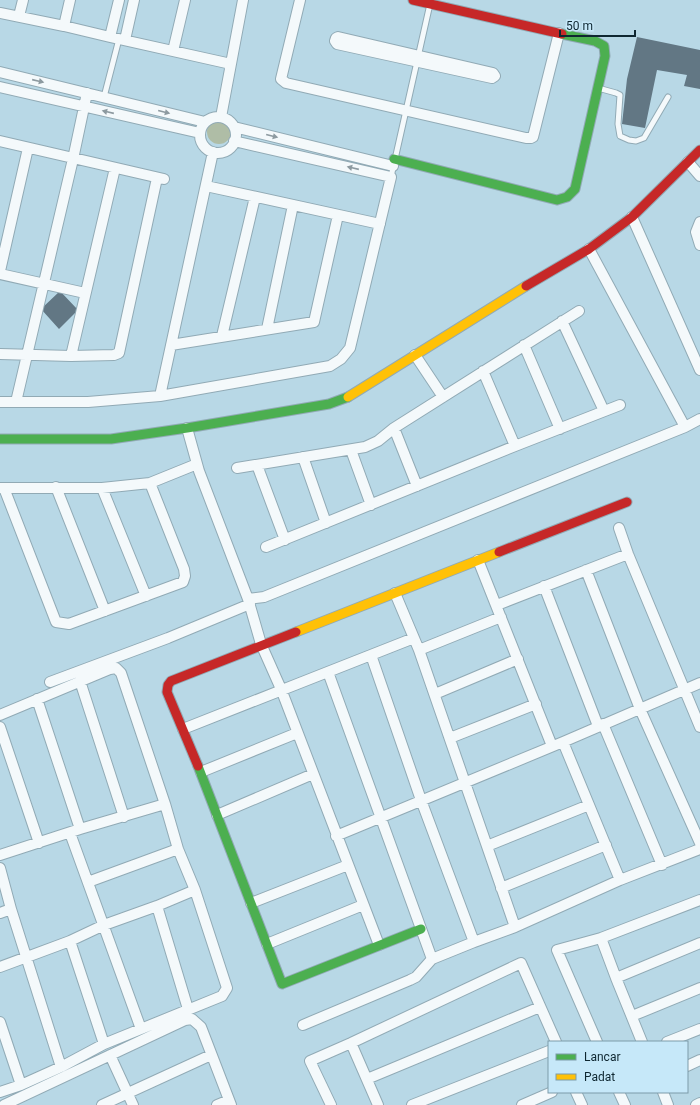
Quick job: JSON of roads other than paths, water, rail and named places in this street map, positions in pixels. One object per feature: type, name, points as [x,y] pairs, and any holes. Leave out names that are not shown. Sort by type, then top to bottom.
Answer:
[{"type":"street","points":[[20,16],[23,0]]},
{"type":"street","points":[[64,26],[70,0]]},
{"type":"street","points":[[118,39],[119,0]]},
{"type":"street","points":[[118,39],[134,0]]},
{"type":"street","points":[[173,51],[185,0]]},
{"type":"street","points":[[221,117],[243,0]]},
{"type":"street","points":[[300,0],[281,79],[283,81],[292,85],[531,138],[533,137],[559,33]]},
{"type":"street","points":[[234,127],[557,200],[567,197],[575,189],[606,56],[604,46],[595,41],[412,0]]},
{"type":"street","points":[[0,13],[20,16],[231,64]]},
{"type":"street","points":[[417,59],[337,44],[335,39],[338,37],[417,59],[492,78],[495,76],[493,73],[417,59]]},
{"type":"street","points":[[0,72],[205,122]]},
{"type":"street","points":[[0,87],[200,133]]},
{"type":"street","points":[[16,402],[87,93]]},
{"type":"street","points":[[221,117],[226,119],[234,127],[236,133],[230,148],[220,153],[213,152],[203,145],[200,133],[205,122],[210,119],[221,117]]},
{"type":"street","points":[[0,141],[161,178],[119,353],[114,355],[71,356],[0,354]]},
{"type":"street","points":[[0,402],[88,402],[160,396],[330,366],[341,359],[350,348],[391,177],[234,141]]},
{"type":"street","points":[[0,271],[28,148]]},
{"type":"street","points":[[0,439],[111,439],[329,404],[350,396],[492,306],[589,249],[632,217],[700,150]]},
{"type":"street","points":[[160,396],[213,152]]},
{"type":"street","points":[[688,162],[700,176]]},
{"type":"street","points":[[71,356],[115,168]]},
{"type":"street","points":[[206,186],[380,224]]},
{"type":"street","points":[[222,336],[255,197]]},
{"type":"street","points":[[267,329],[293,205]]},
{"type":"street","points":[[171,345],[314,322],[338,215]]},
{"type":"street","points":[[632,217],[700,370]]},
{"type":"street","points":[[700,222],[696,232],[700,245]]},
{"type":"street","points":[[589,249],[685,427]]},
{"type":"street","points":[[0,274],[85,293]]},
{"type":"street","points":[[237,468],[365,447],[378,441],[394,428],[579,311]]},
{"type":"street","points":[[562,321],[604,411]]},
{"type":"street","points":[[524,345],[560,428]]},
{"type":"street","points":[[415,355],[443,397]]},
{"type":"street","points":[[483,371],[515,446]]},
{"type":"street","points":[[266,547],[620,405]]},
{"type":"street","points":[[50,682],[168,638],[249,602],[685,427],[700,419]]},
{"type":"street","points":[[187,428],[197,464],[249,602],[261,644],[281,689],[379,945]]},
{"type":"street","points":[[394,428],[417,486]]},
{"type":"street","points":[[351,450],[371,505]]},
{"type":"street","points":[[303,458],[326,523]]},
{"type":"street","points":[[150,483],[184,569],[185,576],[183,582],[69,624],[56,622],[2,488],[102,488],[150,483],[197,464]]},
{"type":"street","points":[[257,465],[285,540]]},
{"type":"street","points":[[56,488],[105,611]]},
{"type":"street","points":[[102,488],[146,596]]},
{"type":"street","points":[[421,928],[282,984],[201,772],[167,692],[168,685],[171,681],[261,644],[627,502]]},
{"type":"street","points":[[619,528],[628,554],[700,728]]},
{"type":"street","points":[[497,605],[628,554]]},
{"type":"street","points":[[478,560],[552,746]]},
{"type":"street","points":[[586,570],[640,709],[700,843]]},
{"type":"street","points":[[544,586],[601,725],[662,865]]},
{"type":"street","points":[[395,593],[419,650],[435,694],[515,927]]},
{"type":"street","points":[[419,650],[501,617]]},
{"type":"street","points":[[183,729],[281,689],[414,638]]},
{"type":"street","points":[[371,655],[421,800],[474,942]]},
{"type":"street","points":[[435,694],[518,659]]},
{"type":"street","points":[[0,715],[80,681],[116,668],[121,673],[165,804],[178,849],[195,890],[227,988],[222,996],[104,1044],[61,1067],[21,1085],[0,1092]]},
{"type":"street","points":[[328,672],[432,959]]},
{"type":"street","points":[[80,681],[124,817]]},
{"type":"street","points":[[336,836],[563,742],[700,683]]},
{"type":"street","points":[[37,699],[88,882],[141,1029]]},
{"type":"street","points":[[450,738],[536,704]]},
{"type":"street","points":[[0,727],[39,842]]},
{"type":"street","points":[[201,772],[297,733]]},
{"type":"street","points":[[563,742],[620,880]]},
{"type":"street","points":[[217,815],[313,774]]},
{"type":"street","points":[[0,855],[165,804]]},
{"type":"street","points":[[487,846],[589,805]]},
{"type":"street","points":[[501,888],[606,845]]},
{"type":"street","points":[[88,882],[178,849]]},
{"type":"street","points":[[303,1025],[416,977],[432,959],[515,927],[620,880],[700,849]]},
{"type":"street","points":[[251,903],[348,866]]},
{"type":"street","points":[[0,868],[4,899],[11,909],[61,1067]]},
{"type":"street","points":[[0,967],[27,958],[70,941],[104,925],[157,906],[195,890]]},
{"type":"street","points":[[597,1041],[557,950],[601,938],[700,900]]},
{"type":"street","points":[[267,944],[363,905]]},
{"type":"street","points":[[157,906],[188,1009]]},
{"type":"street","points":[[0,913],[11,909]]},
{"type":"street","points":[[601,938],[642,1041]]},
{"type":"street","points":[[70,941],[104,1044]]},
{"type":"street","points":[[616,978],[700,943]]},
{"type":"street","points":[[331,1105],[310,1061],[521,963],[556,1041]]},
{"type":"street","points":[[632,1016],[700,988]]},
{"type":"street","points":[[366,1079],[540,1007]]},
{"type":"street","points":[[4,1105],[185,1020],[192,1019],[201,1027],[230,1102],[218,1105]]},
{"type":"street","points":[[0,1022],[21,1085]]},
{"type":"street","points":[[670,1041],[700,1029]]},
{"type":"street","points":[[351,1043],[378,1105]]},
{"type":"street","points":[[412,1105],[548,1051]]},
{"type":"street","points":[[110,1055],[133,1105]]},
{"type":"street","points":[[102,1105],[211,1055]]},
{"type":"street","points":[[688,1066],[700,1060]]},
{"type":"street","points":[[522,1105],[550,1093]]},
{"type":"street","points":[[577,1093],[582,1105]]},
{"type":"street","points":[[619,1093],[625,1105]]},
{"type":"street","points":[[663,1093],[668,1105]]},
{"type":"street","points":[[696,1105],[700,1103]]},
{"type":"lane","points":[[391,177],[430,3]]},
{"type":"lane","points":[[104,97],[118,39]]},
{"type":"lane","points":[[598,88],[620,95],[618,124],[620,136],[636,141],[644,138],[668,97]]}]
